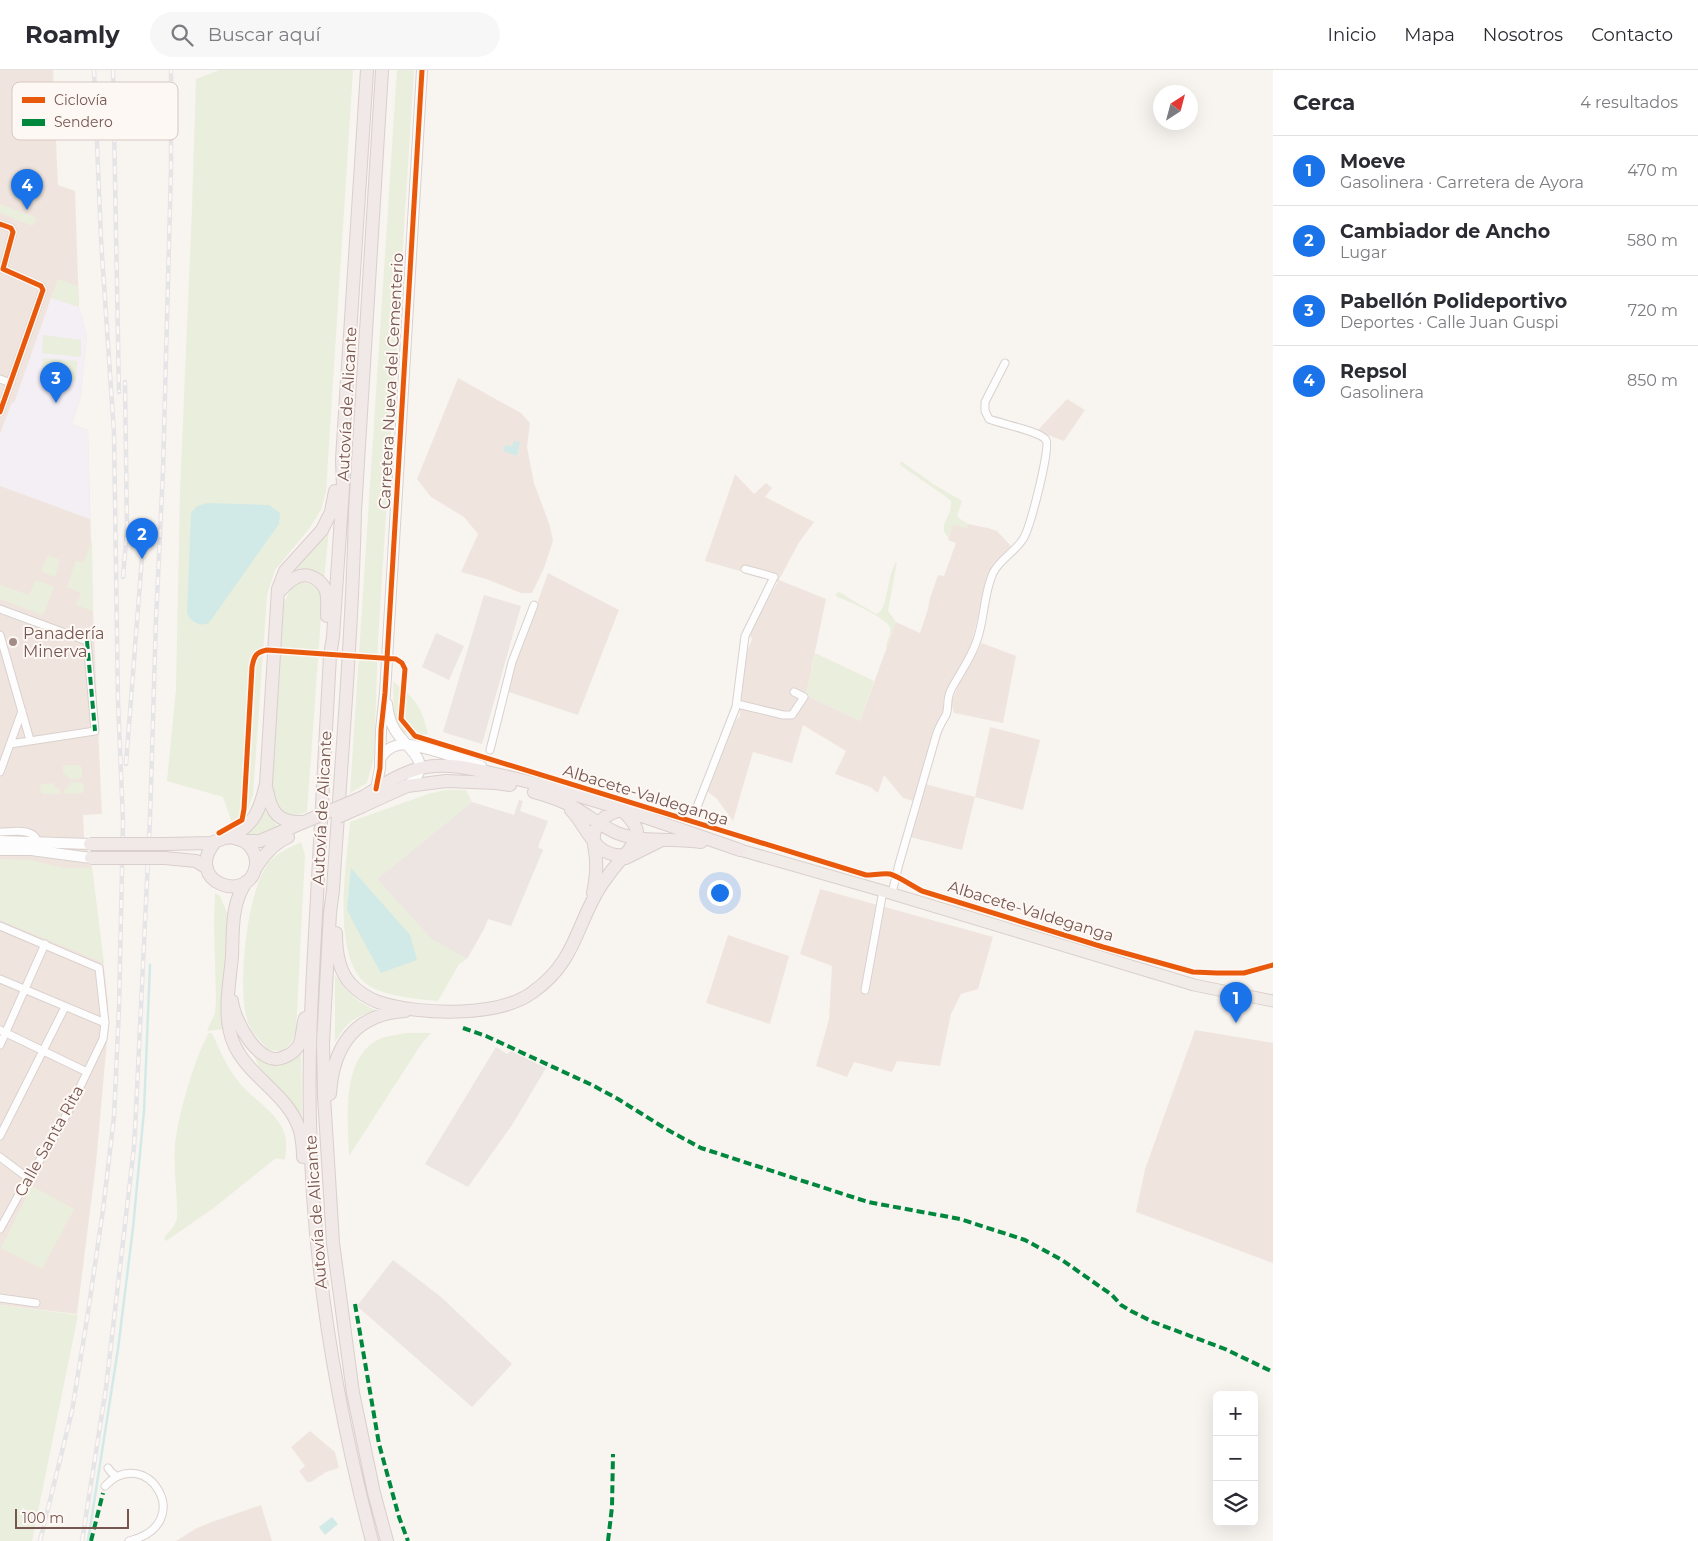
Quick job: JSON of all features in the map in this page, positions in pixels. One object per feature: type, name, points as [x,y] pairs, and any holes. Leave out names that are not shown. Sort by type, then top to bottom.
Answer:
[{"type":"highway","name":"Autovía de Alicante","points":[[367,70],[342,459],[343,488],[333,637],[330,656],[311,1000],[310,1122],[315,1230],[323,1298],[346,1435],[372,1541]]},
{"type":"highway","name":"Autovía de Alicante","points":[[382,70],[323,1043],[324,1096],[333,1243],[353,1393],[368,1465],[387,1541]]},
{"type":"highway","points":[[90,844],[208,844],[231,837],[255,818],[266,784],[278,589],[286,571],[322,530],[331,512],[342,459]]},
{"type":"highway","points":[[278,594],[289,581],[301,575],[309,575],[322,583],[326,590],[328,604],[326,638],[330,656]]},
{"type":"highway","points":[[363,802],[376,789],[388,781],[420,768],[454,766],[514,778],[622,810],[740,850]]},
{"type":"highway","points":[[231,837],[252,842],[269,838],[407,786],[446,781],[496,783],[524,788],[561,801],[616,833],[637,839],[698,842],[740,850]]},
{"type":"highway","points":[[266,784],[269,802],[274,812],[282,819],[305,826]]},
{"type":"highway","points":[[561,801],[579,818],[598,848],[609,854],[625,855]]},
{"type":"highway","points":[[591,905],[596,869],[594,841],[596,828],[608,814],[622,810]]},
{"type":"highway","points":[[326,1121],[336,1059],[345,1040],[356,1029],[377,1017],[394,1012],[480,1010],[504,1005],[533,992],[549,979],[564,961],[603,883],[637,839],[635,825],[622,810]]},
{"type":"highway","points":[[305,826],[279,841],[270,849],[246,882],[238,898],[234,918],[227,1019],[230,1034],[241,1056],[251,1069],[279,1097],[300,1130],[305,1176],[313,1193]]},
{"type":"highway","points":[[616,865],[665,839]]},
{"type":"highway","points":[[244,841],[252,848],[256,858],[255,869]]},
{"type":"highway","points":[[215,842],[208,854],[207,868],[210,876],[218,883],[230,900],[234,918]]},
{"type":"highway","points":[[91,858],[165,858],[196,861],[207,868]]},
{"type":"highway","points":[[218,883],[238,886],[246,882]]},
{"type":"highway","points":[[333,890],[338,960],[348,981],[356,989],[377,1002],[430,1010]]},
{"type":"highway","points":[[230,981],[233,1005],[241,1028],[260,1052],[267,1057],[281,1059],[290,1055],[299,1045],[311,1000]]},
{"type":"main road","points":[[740,850],[888,892],[1194,985],[1273,1001]]},
{"type":"main road","points":[[1239,994],[1273,1007]]},
{"type":"main road","points":[[1257,998],[1273,994]]},
{"type":"street","name":"Carretera Nueva del Cementerio","points":[[376,789],[380,763],[385,693],[422,70]]},
{"type":"street","points":[[0,224],[11,228],[12,232],[3,269],[43,288],[12,383],[0,412]]},
{"type":"street","points":[[865,990],[888,892],[897,876],[936,736],[940,723],[946,714],[948,695],[976,644],[987,592],[993,574],[999,564],[1017,547],[1026,534],[1043,470],[1047,444],[1045,439],[1037,434],[989,419],[986,411],[985,402],[1006,362]]},
{"type":"street","points":[[0,379],[12,383]]},
{"type":"street","points":[[697,807],[737,704],[744,636],[774,577],[744,569]]},
{"type":"street","points":[[490,750],[512,662],[534,605]]},
{"type":"street","points":[[0,609],[87,641],[95,731],[10,744]]},
{"type":"street","points":[[0,635],[30,740]]},
{"type":"street","points":[[737,704],[783,715],[792,715],[804,697],[794,692]]},
{"type":"street","name":"Carretera Nueva del Cementerio","points":[[385,693],[392,724],[399,736],[408,745]]},
{"type":"street","points":[[0,772],[22,711]]},
{"type":"street","points":[[408,745],[418,757],[420,768],[415,779],[407,786],[396,785],[383,777],[380,763],[384,753],[393,747],[408,745],[465,761],[514,778]]},
{"type":"street","points":[[0,832],[28,832],[37,837],[38,842]]},
{"type":"street","points":[[0,841],[90,844]]},
{"type":"street","points":[[0,850],[31,850],[91,858]]},
{"type":"street","points":[[0,926],[99,968],[105,1024],[0,979]]},
{"type":"street","points":[[0,1045],[3,1032],[26,990],[45,944]]},
{"type":"street","points":[[0,1136],[65,1007]]},
{"type":"street","name":"Calle Santa Rita","points":[[0,1229],[69,1110],[103,1039],[105,1024]]},
{"type":"street","points":[[3,1032],[87,1072]]},
{"type":"street","points":[[0,1157],[28,1178]]},
{"type":"street","points":[[0,1298],[36,1303]]},
{"type":"street","points":[[108,1468],[116,1476]]},
{"type":"street","points":[[105,1486],[116,1476],[132,1473],[140,1474],[156,1485],[163,1498],[163,1511],[155,1528],[141,1538],[129,1541]]},
{"type":"shaded area","points":[[0,70],[53,70],[54,82],[12,82],[12,140],[56,140],[58,185],[75,191],[79,307],[87,335],[81,396],[72,424],[88,430],[93,611],[102,814],[83,815],[84,836],[92,868],[108,1002],[107,1041],[96,1164],[77,1314],[0,1305]]},
{"type":"shaded area","points":[[51,298],[79,307],[87,335],[81,396],[72,424],[88,430],[90,519],[0,486],[0,434],[12,402],[14,403]]},
{"type":"shaded area","points":[[458,378],[521,413],[530,423],[527,447],[534,483],[550,526],[553,541],[544,568],[532,593],[521,593],[486,579],[461,572],[478,534],[464,517],[431,497],[417,479]]},
{"type":"shaded area","points":[[1067,399],[1085,410],[1064,441],[1037,431]]},
{"type":"shaded area","points":[[735,474],[754,494],[766,483],[772,488],[765,497],[814,522],[798,544],[779,580],[826,599],[806,695],[860,721],[896,622],[920,633],[938,575],[944,576],[956,543],[948,540],[952,524],[966,528],[968,524],[997,531],[1012,547],[995,563],[984,591],[969,654],[943,700],[943,715],[934,731],[914,801],[903,798],[884,775],[878,793],[870,787],[835,774],[846,751],[803,725],[792,763],[753,752],[733,821],[717,799],[704,789],[726,744],[734,722],[740,716],[739,703],[743,662],[752,639],[748,632],[778,582],[705,561]]},
{"type":"shaded area","points":[[548,573],[619,610],[578,715],[509,692],[515,665]]},
{"type":"shaded area","points":[[484,595],[521,606],[482,744],[443,732]]},
{"type":"shaded area","points":[[436,633],[464,646],[449,680],[422,667]]},
{"type":"shaded area","points":[[982,643],[1016,656],[1003,723],[954,713],[951,703],[960,682]]},
{"type":"shaded area","points":[[990,727],[1040,740],[1023,810],[975,797]]},
{"type":"shaded area","points":[[925,784],[975,797],[962,850],[910,837]]},
{"type":"shaded area","points":[[519,800],[523,801],[520,811],[548,821],[538,847],[543,850],[511,926],[488,919],[467,959],[430,938],[377,879],[472,802],[514,815]]},
{"type":"shaded area","points":[[820,889],[993,937],[978,989],[961,994],[951,1014],[940,1066],[897,1061],[892,1072],[854,1062],[847,1077],[816,1066],[829,1019],[832,966],[800,954]]},
{"type":"shaded area","points":[[728,935],[789,956],[770,1024],[706,1003]]},
{"type":"shaded area","points":[[1195,1030],[1273,1043],[1273,1263],[1136,1212],[1145,1169]]},
{"type":"shaded area","points":[[496,1047],[507,1054],[511,1051],[546,1068],[512,1125],[468,1187],[425,1164]]},
{"type":"shaded area","points":[[393,1260],[441,1297],[512,1364],[472,1407],[357,1306]]},
{"type":"shaded area","points":[[310,1431],[335,1452],[339,1468],[326,1472],[311,1482],[307,1482],[299,1471],[305,1466],[291,1447]]},
{"type":"shaded area","points":[[261,1505],[272,1541],[176,1541],[197,1528]]},
{"type":"green space","points":[[220,70],[353,70],[326,491],[321,510],[309,529],[275,570],[267,595],[253,795],[247,812],[232,823],[223,797],[167,781],[176,690],[180,492],[196,79]]},
{"type":"green space","points":[[397,70],[414,70],[378,641],[374,757],[367,783],[350,793]]},
{"type":"green space","points":[[0,204],[37,218],[33,226],[0,213]]},
{"type":"green space","points":[[58,279],[78,286],[79,307],[51,298]]},
{"type":"green space","points":[[43,335],[81,340],[81,357],[42,353]]},
{"type":"green space","points":[[43,358],[77,361],[76,381],[41,378]]},
{"type":"green space","points":[[901,461],[933,484],[962,501],[957,516],[968,524],[967,529],[953,524],[949,538],[945,534],[944,525],[950,511],[951,501],[900,465]]},
{"type":"green space","points":[[329,530],[324,579],[305,570],[291,575],[321,542]]},
{"type":"green space","points":[[92,541],[93,611],[76,605],[81,593],[67,587],[76,561],[84,562]]},
{"type":"green space","points":[[48,555],[60,560],[55,577],[41,571]]},
{"type":"green space","points":[[897,561],[888,611],[896,622],[887,648],[890,627],[887,623],[866,610],[837,597],[836,594],[839,592],[876,614],[883,606],[893,567]]},
{"type":"green space","points":[[36,580],[54,587],[43,615],[0,599],[0,585],[29,595]]},
{"type":"green space","points":[[300,582],[313,585],[320,594],[322,603],[307,812],[289,815],[281,811],[272,795],[284,603],[291,588]]},
{"type":"green space","points":[[815,653],[874,681],[860,721],[806,695]]},
{"type":"green space","points":[[393,681],[417,704],[423,716],[428,734],[409,735],[398,725],[394,710]]},
{"type":"green space","points":[[63,765],[80,765],[82,776],[80,779],[70,779],[63,772]]},
{"type":"green space","points":[[80,782],[83,784],[84,792],[64,794],[64,790],[67,789],[70,783]]},
{"type":"green space","points":[[53,783],[56,788],[60,789],[60,794],[42,794],[40,790],[41,784]]},
{"type":"green space","points":[[445,790],[466,790],[472,802],[377,879],[430,938],[467,959],[459,964],[438,1001],[387,993],[371,987],[358,975],[350,957],[345,935],[344,885],[350,822],[428,794]]},
{"type":"green space","points":[[265,809],[278,827],[262,836],[247,835],[260,820]]},
{"type":"green space","points":[[301,842],[305,855],[296,1031],[291,1043],[283,1051],[268,1050],[248,1023],[244,1004],[243,984],[246,936],[250,913],[263,873],[274,857]]},
{"type":"green space","points":[[0,859],[30,860],[64,868],[92,868],[104,963],[0,920]]},
{"type":"green space","points":[[215,893],[220,896],[227,913],[223,996],[224,1029],[207,1031],[215,1013],[216,1000]]},
{"type":"green space","points":[[335,975],[353,996],[377,1011],[356,1018],[348,1024],[335,1042]]},
{"type":"green space","points":[[209,1033],[212,1033],[233,1075],[249,1093],[269,1110],[280,1124],[286,1140],[285,1160],[276,1158],[215,1207],[166,1241],[164,1238],[177,1219],[176,1134],[193,1071]]},
{"type":"green space","points":[[407,1033],[431,1033],[422,1043],[349,1156],[349,1095],[351,1079],[356,1064],[363,1052],[374,1042],[385,1037]]},
{"type":"green space","points":[[251,1049],[270,1064],[287,1061],[301,1051],[302,1120],[267,1079]]},
{"type":"green space","points":[[32,1186],[74,1209],[42,1269],[1,1248]]},
{"type":"green space","points":[[0,1305],[78,1315],[32,1541],[0,1541]]},
{"type":"water","points":[[514,441],[520,442],[517,456],[503,451],[505,445],[512,446]]},
{"type":"water","points":[[207,503],[269,505],[280,513],[279,524],[209,623],[199,624],[193,621],[187,613],[191,513],[197,506]]},
{"type":"water","points":[[351,868],[410,935],[417,960],[381,973],[347,909]]},
{"type":"water","points":[[332,1517],[338,1524],[325,1535],[319,1527]]},
{"type":"waterway","points":[[88,1541],[118,1349],[133,1228],[144,1111],[150,965]]},
{"type":"railway","points":[[94,70],[94,82]]},
{"type":"railway","points":[[113,70],[113,82]]},
{"type":"railway","points":[[171,70],[171,82]]},
{"type":"railway","points":[[40,1541],[72,1411],[87,1319],[114,1117],[119,1008],[123,822],[118,701],[114,433],[101,240],[97,140]]},
{"type":"railway","points":[[114,140],[119,392]]},
{"type":"railway","points":[[82,1541],[106,1388],[134,1147],[150,818],[163,471],[171,140]]},
{"type":"railway","points":[[123,577],[127,529],[125,382]]},
{"type":"railway","points":[[126,764],[142,557]]},
{"type":"marked path","points":[[87,641],[95,731]]},
{"type":"marked path","points":[[463,1028],[486,1036],[592,1085],[701,1148],[868,1202],[960,1219],[1025,1240],[1062,1260],[1112,1295],[1121,1305],[1131,1311],[1153,1322],[1225,1349],[1273,1372]]},
{"type":"marked path","points":[[355,1304],[379,1444],[399,1517],[408,1541]]},
{"type":"marked path","points":[[608,1541],[612,1507],[613,1454]]},
{"type":"marked path","points":[[91,1541],[103,1493]]},
{"type":"cycle path","points":[[376,789],[380,768],[381,730],[385,693],[422,70]]},
{"type":"cycle path","points":[[0,224],[11,228],[13,232],[3,269],[41,286],[43,290],[0,412]]},
{"type":"cycle path","name":"Albacete-Valdeganga","points":[[219,833],[242,820],[252,667],[256,655],[267,650],[396,659],[402,663],[405,669],[401,719],[415,736],[866,875],[890,874],[922,891],[1103,947],[1193,972],[1244,973],[1273,965]]},
{"type":"place","name":"Repsol","points":[[27,210]]},
{"type":"place","name":"Pabellón Polideportivo","points":[[56,403]]},
{"type":"place","name":"Cambiador de Ancho","points":[[142,559]]},
{"type":"place","name":"Panadería Minerva","points":[[13,642]]},
{"type":"place","name":"Moeve","points":[[1236,1023]]}]
